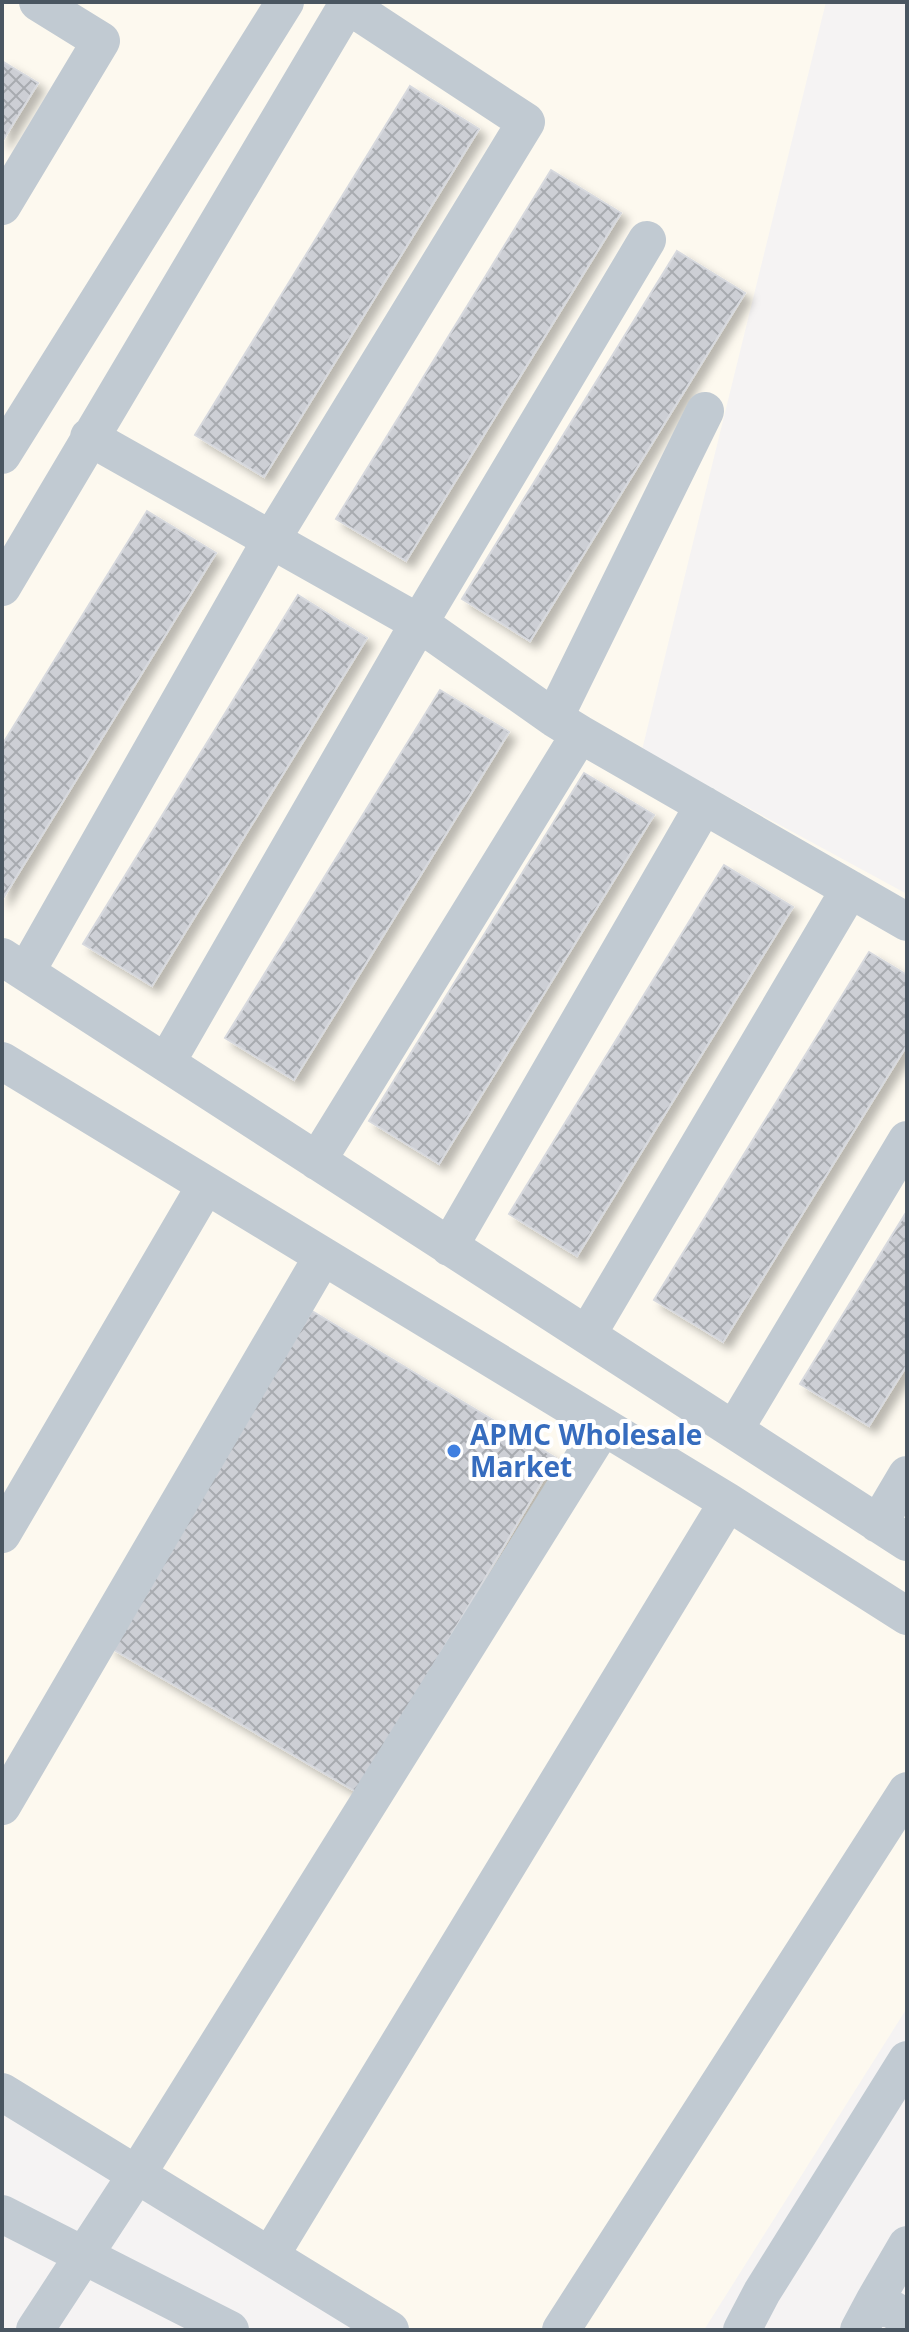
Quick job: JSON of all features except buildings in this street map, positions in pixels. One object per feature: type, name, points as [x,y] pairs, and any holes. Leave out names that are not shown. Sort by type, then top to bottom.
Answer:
[{"type":"street","points":[[2,206],[101,41],[38,2]]},
{"type":"street","points":[[2,455],[285,2]]},
{"type":"street","points":[[2,587],[348,4],[526,122],[14,964],[893,1533],[907,1475]]},
{"type":"street","points":[[166,1063],[419,623],[647,240]]},
{"type":"street","points":[[317,1161],[567,726],[705,411]]},
{"type":"street","points":[[89,437],[419,623],[567,726],[907,922]]},
{"type":"street","points":[[449,1247],[704,805]]},
{"type":"street","points":[[587,1335],[850,889]]},
{"type":"street","points":[[2,1061],[728,1502],[907,1616]]},
{"type":"street","points":[[734,1430],[907,1140]]},
{"type":"street","points":[[2,1534],[206,1185]]},
{"type":"street","points":[[2,1806],[323,1256]]},
{"type":"street","points":[[35,2330],[137,2174],[603,1427]]},
{"type":"street","points":[[270,2256],[728,1502]]},
{"type":"street","points":[[561,2330],[907,1791]]},
{"type":"street","points":[[742,2330],[762,2292],[907,2060]]},
{"type":"street","points":[[2,2092],[390,2330]]},
{"type":"street","points":[[2,2214],[230,2330]]},
{"type":"street","points":[[880,2316],[907,2245]]},
{"type":"shaded area","name":"APMC Wholesale Market","points":[[2,2],[826,2],[642,750],[907,894],[907,2008],[704,2330],[390,2330],[2,2111]]},
{"type":"place","name":"APMC Wholesale Market","points":[[454,1451]]}]
